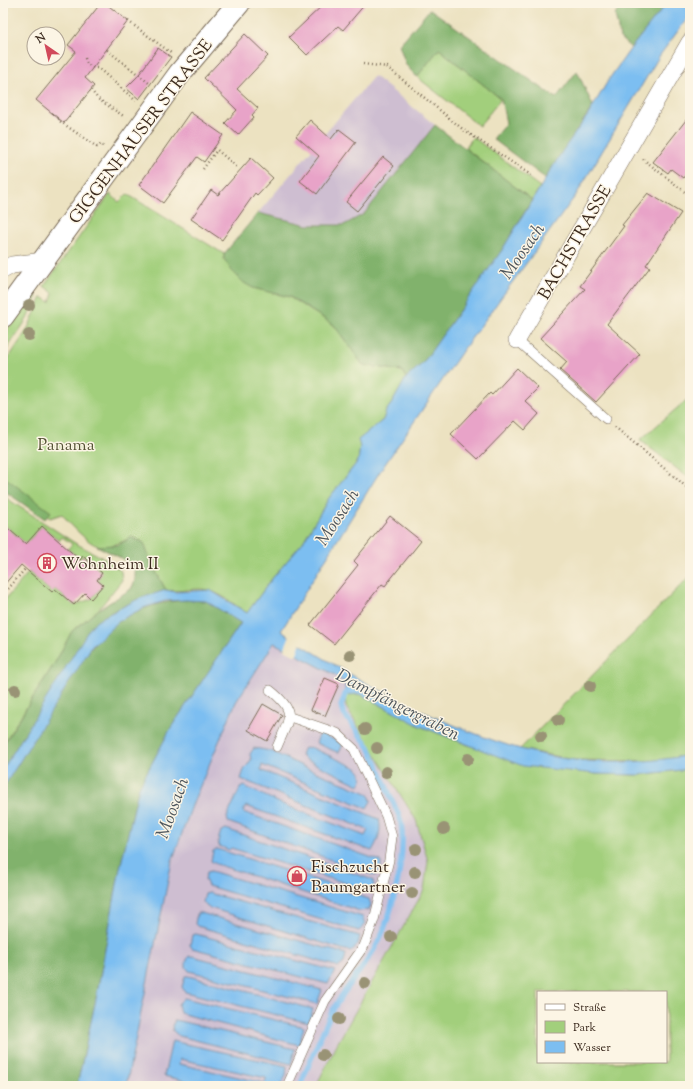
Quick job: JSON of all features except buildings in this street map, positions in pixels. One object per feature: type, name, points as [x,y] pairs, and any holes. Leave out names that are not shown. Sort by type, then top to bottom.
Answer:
[{"type":"main road","name":"GIGGENHAUSER STRASSE","points":[[3,316],[44,262],[171,86],[239,3]]},
{"type":"street","name":"BACHSTRASSE","points":[[517,340],[690,42]]},
{"type":"street","points":[[3,270],[12,265],[44,262]]},
{"type":"lane","name":"BACHSTRASSE","points":[[517,340],[606,419]]},
{"type":"lane","points":[[270,690],[282,700],[288,708],[290,717],[277,747]]},
{"type":"lane","points":[[287,1086],[325,1000],[364,946],[374,920],[389,860],[392,837],[386,816],[360,758],[348,741],[337,733],[290,717]]},
{"type":"path","points":[[128,21],[177,58]]},
{"type":"path","points":[[107,50],[155,87]]},
{"type":"path","points":[[85,58],[86,63],[94,68],[98,68],[141,106]]},
{"type":"path","points":[[364,64],[387,67],[465,130],[531,175]]},
{"type":"path","points":[[91,90],[98,98],[130,120]]},
{"type":"path","points":[[59,119],[58,120],[65,126],[97,147],[100,144],[108,150]]},
{"type":"path","points":[[628,147],[690,196]]},
{"type":"path","points":[[203,169],[217,150],[237,167]]},
{"type":"path","points":[[606,419],[690,490]]},
{"type":"path","points":[[3,595],[25,569]]},
{"type":"shaded area","points":[[374,76],[435,125],[364,214],[344,225],[308,225],[258,213]]},
{"type":"shaded area","name":"Fischzucht Baumgartner","points":[[274,643],[335,675],[345,683],[346,707],[416,820],[428,860],[424,890],[337,1044],[316,1086],[126,1086],[172,861],[194,800],[236,702]]},
{"type":"green space","points":[[623,3],[667,3],[631,48],[620,38],[615,15]]},
{"type":"green space","points":[[430,9],[556,98],[577,71],[593,106],[545,178],[493,139],[506,123],[501,99],[439,49],[417,77],[406,65],[399,45]]},
{"type":"green space","points":[[439,49],[501,99],[479,126],[417,77]]},
{"type":"green space","points":[[435,125],[532,200],[502,250],[423,363],[406,378],[402,371],[363,365],[334,325],[290,297],[253,288],[244,283],[232,271],[224,259],[224,254],[258,213],[308,225],[344,225],[364,214]]},
{"type":"green space","points":[[473,137],[540,187],[532,200],[465,148]]},
{"type":"green space","name":"Panama","points":[[110,194],[119,202],[127,194],[224,254],[224,259],[253,288],[289,297],[334,325],[363,365],[402,371],[406,378],[386,411],[383,420],[367,433],[360,447],[358,461],[329,498],[303,542],[271,580],[247,613],[225,598],[207,590],[166,590],[151,563],[144,543],[132,537],[112,545],[95,545],[79,533],[62,514],[50,518],[3,483],[3,367],[27,330],[42,297],[50,302],[53,293],[44,286]]},
{"type":"green space","points":[[34,293],[37,296],[27,319],[3,355],[3,335]]},
{"type":"green space","points":[[690,397],[690,479],[640,440]]},
{"type":"green space","points":[[3,476],[51,512],[45,519],[3,490]]},
{"type":"green space","points":[[3,496],[75,543],[109,561],[121,571],[122,580],[98,610],[72,631],[56,661],[3,744],[3,602],[29,572],[51,592],[55,589],[74,605],[91,599],[103,585],[97,580],[102,573],[83,556],[80,560],[68,549],[72,544],[62,537],[59,541],[42,526],[26,544],[3,524]]},
{"type":"green space","points":[[132,537],[144,543],[151,563],[166,590],[128,604],[101,618],[93,624],[3,769],[3,745],[56,661],[72,631],[98,610],[131,589],[135,581],[135,571],[125,560],[97,546],[118,545]]},
{"type":"green space","points":[[690,576],[690,755],[653,761],[575,760],[520,749]]},
{"type":"green space","points":[[186,600],[206,601],[241,623],[172,726],[139,787],[120,868],[96,999],[77,1086],[3,1086],[3,788],[80,664],[101,637],[112,627],[138,611],[168,602]]},
{"type":"green space","points":[[360,694],[420,726],[468,745],[596,774],[637,775],[690,769],[690,1086],[316,1086],[337,1044],[424,890],[428,861],[416,820],[346,707],[345,695]]},
{"type":"water","points":[[667,3],[690,3],[690,15],[660,55],[576,195],[463,350],[379,473],[281,631],[326,660],[373,687],[446,722],[496,741],[548,756],[575,760],[633,762],[690,755],[690,769],[637,775],[596,774],[523,766],[420,726],[360,694],[345,695],[345,683],[335,675],[274,643],[236,702],[194,800],[172,861],[126,1086],[77,1086],[96,999],[120,868],[139,787],[172,726],[241,623],[206,601],[186,600],[165,601],[143,608],[119,621],[92,646],[3,788],[3,769],[88,631],[93,624],[103,617],[138,599],[166,590],[176,592],[210,590],[247,613],[271,580],[303,542],[329,498],[358,461],[360,447],[358,440],[383,420],[386,411],[406,378],[423,363],[502,250],[563,150],[588,115],[609,79],[631,48]]},
{"type":"water","points":[[320,733],[343,744],[339,753],[316,743]]},
{"type":"water","points":[[310,747],[357,768],[361,773],[362,780],[359,785],[305,759],[301,755],[303,749]]},
{"type":"water","points":[[254,748],[271,751],[302,766],[369,794],[371,801],[367,808],[262,765],[261,770],[379,819],[379,836],[372,851],[246,806],[243,812],[381,861],[381,867],[375,876],[228,822],[227,817],[240,788],[244,786],[282,804],[365,836],[368,830],[241,779],[244,770],[251,760],[250,754]]},
{"type":"water","points":[[226,829],[373,880],[374,888],[368,890],[231,848],[229,850],[219,846],[218,841],[221,831]]},
{"type":"water","points":[[217,849],[341,888],[346,892],[369,899],[371,905],[369,910],[360,911],[216,864],[211,861],[213,851]]},
{"type":"water","points":[[211,871],[363,917],[365,925],[359,931],[208,886],[205,879],[207,872]]},
{"type":"water","points":[[209,893],[360,936],[358,944],[352,951],[345,950],[207,907],[203,902],[205,894]]},
{"type":"water","points":[[197,913],[346,954],[344,963],[339,967],[197,926],[195,924]]},
{"type":"water","points":[[196,934],[335,971],[328,984],[192,948],[190,945],[192,935]]},
{"type":"water","points":[[189,956],[322,990],[317,1004],[189,971],[186,967],[186,962]]},
{"type":"water","points":[[185,976],[313,1009],[309,1023],[185,992],[182,987]]},
{"type":"water","points":[[184,998],[304,1027],[299,1045],[180,1013],[178,1004]]},
{"type":"water","points":[[175,1020],[295,1049],[291,1064],[179,1036],[173,1031],[172,1026]]},
{"type":"water","points":[[172,1041],[287,1066],[286,1076],[280,1086],[208,1086],[164,1076]],"holes":[[[180,1059],[266,1078],[265,1083],[179,1064]]]},
{"type":"pier","points":[[290,635],[301,642],[296,656],[284,650]]},
{"type":"waterway","name":"Dampfängergraben","points":[[300,1086],[320,1037],[334,1008],[370,956],[381,935],[387,920],[397,884],[400,866],[402,848],[400,818],[369,747],[344,714],[341,706],[346,692],[353,689]]},
{"type":"place","name":"Wohnheim II","points":[[47,563]]},
{"type":"place","name":"Fischzucht Baumgartner","points":[[297,876]]},
{"type":"water label","name":"Moosach","points":[[522,251]]},
{"type":"water label","name":"Moosach","points":[[337,517]]},
{"type":"water label","name":"Moosach","points":[[172,808]]}]
